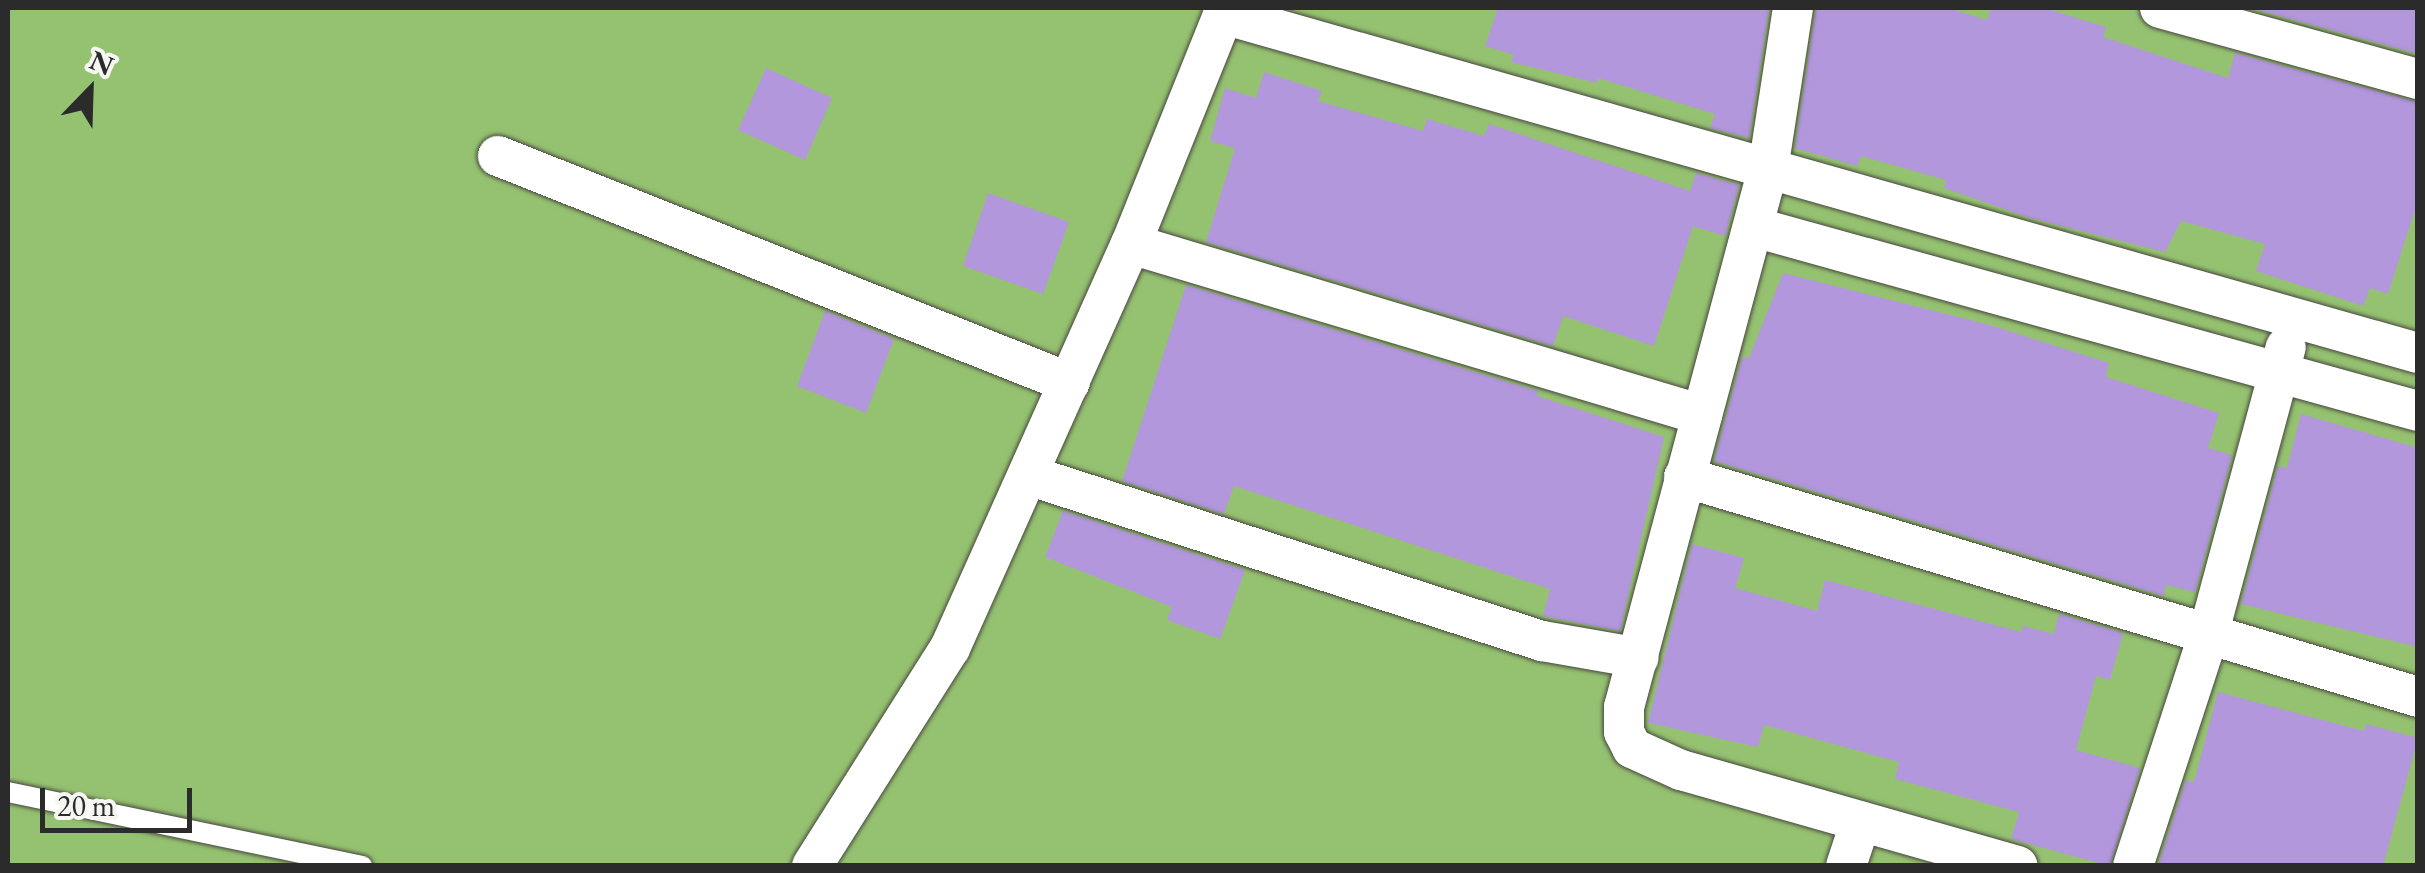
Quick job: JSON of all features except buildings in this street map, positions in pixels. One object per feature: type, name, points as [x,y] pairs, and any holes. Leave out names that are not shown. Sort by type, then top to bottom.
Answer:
[{"type":"street","points":[[1793,8],[1768,170],[1624,707],[1632,748],[1681,770],[2018,866]]},
{"type":"street","points":[[2160,8],[2418,80]]},
{"type":"street","points":[[812,866],[950,648],[1031,476],[1131,244],[1224,11],[1768,170],[2418,353]]},
{"type":"street","points":[[498,156],[1070,383]]},
{"type":"street","points":[[1754,227],[2418,411]]},
{"type":"street","points":[[1131,244],[1702,416]]},
{"type":"street","points":[[2134,866],[2207,639],[2278,372],[2296,319]]},
{"type":"street","points":[[1031,476],[1542,641],[1639,658]]},
{"type":"street","points":[[1684,477],[2207,639],[2418,697]]},
{"type":"street","points":[[1846,866],[1861,821]]},
{"type":"lane","points":[[8,792],[362,866]]},
{"type":"green space","points":[[8,8],[2417,8],[2417,865],[8,865]]}]
